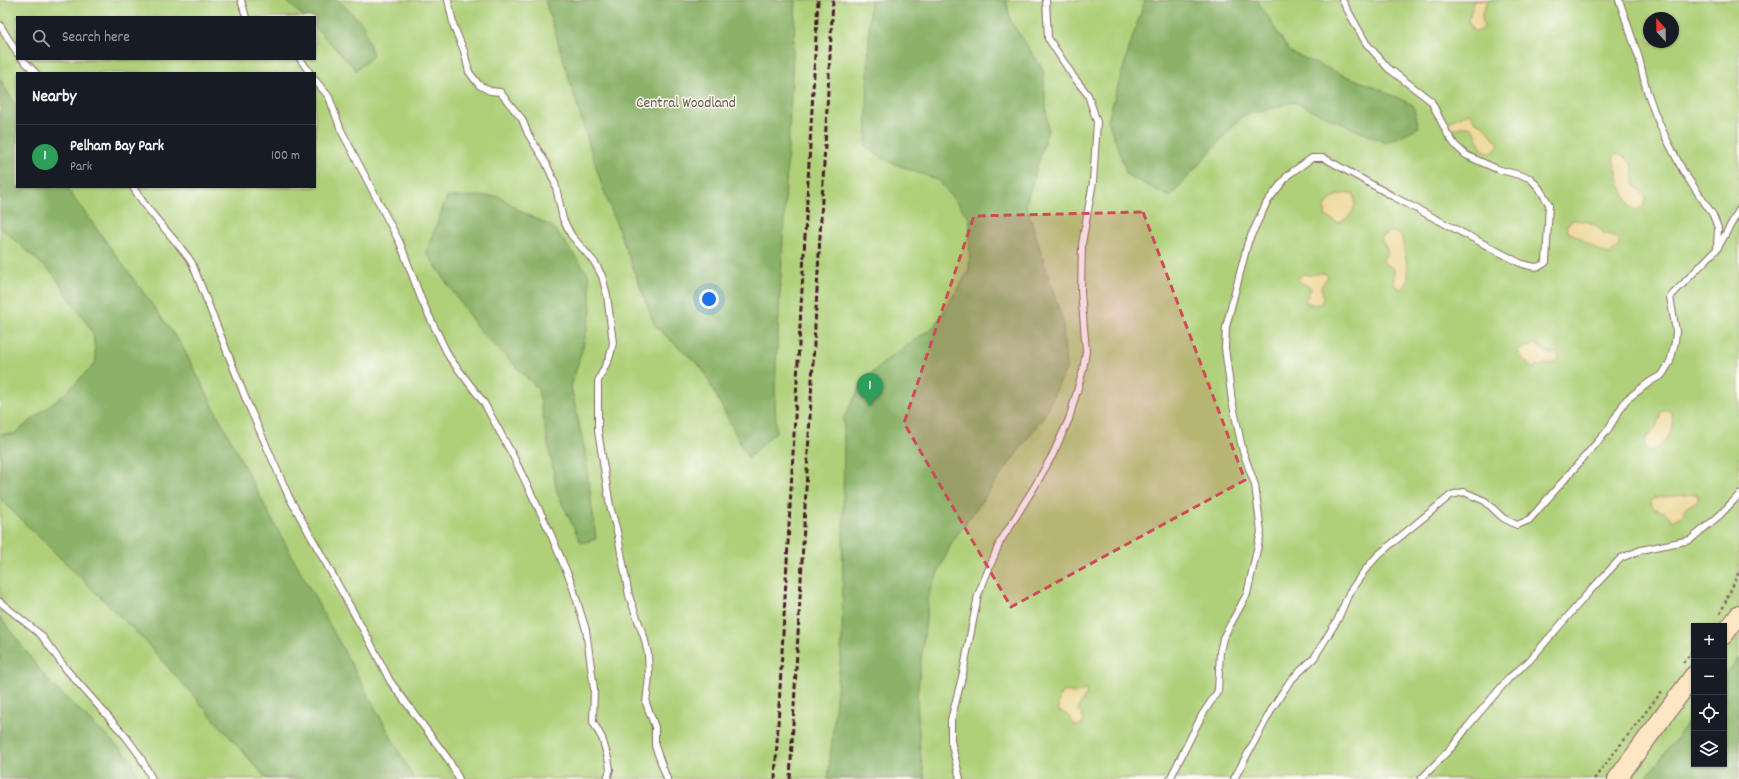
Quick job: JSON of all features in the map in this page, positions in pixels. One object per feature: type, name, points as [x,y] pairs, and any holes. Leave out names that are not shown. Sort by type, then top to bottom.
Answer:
[{"type":"main road","points":[[1727,623],[1739,615]]},
{"type":"main road","points":[[1617,779],[1687,672]]},
{"type":"lane","points":[[241,0],[246,16]]},
{"type":"lane","points":[[448,0],[454,27],[464,51],[469,72],[479,85],[490,91],[500,92],[522,119],[528,134],[546,163],[555,183],[563,219],[571,235],[595,264],[602,276],[610,312],[613,343],[610,356],[598,381],[598,431],[610,506],[617,532],[629,596],[644,637],[648,654],[649,676],[646,703],[655,727],[657,752],[667,779]]},
{"type":"lane","points":[[960,779],[951,741],[951,720],[963,673],[978,595],[1000,542],[1039,480],[1069,419],[1083,370],[1086,351],[1081,291],[1082,244],[1093,182],[1097,122],[1088,95],[1073,76],[1048,38],[1046,0]]},
{"type":"lane","points":[[1170,779],[1202,715],[1218,691],[1220,652],[1223,638],[1247,594],[1260,532],[1255,485],[1243,452],[1237,428],[1225,348],[1226,327],[1248,242],[1267,202],[1288,175],[1312,158],[1324,158],[1520,264],[1536,268],[1542,266],[1546,262],[1549,204],[1539,188],[1530,178],[1497,169],[1479,162],[1466,155],[1456,146],[1448,135],[1431,101],[1388,68],[1366,43],[1342,0]]},
{"type":"lane","points":[[1619,0],[1639,58],[1646,88],[1666,138],[1683,171],[1713,215],[1718,228],[1717,249]]},
{"type":"lane","points":[[0,25],[16,51]]},
{"type":"lane","points":[[23,60],[35,72]]},
{"type":"lane","points":[[301,60],[309,72]]},
{"type":"lane","points":[[316,81],[329,97],[341,130],[400,243],[422,301],[449,357],[484,403],[512,454],[549,530],[571,582],[586,630],[594,690],[593,722],[602,738],[608,758],[610,769],[607,779]]},
{"type":"lane","points":[[134,188],[139,198],[182,248],[192,263],[247,402],[289,496],[390,681],[448,759],[458,779]]},
{"type":"lane","points":[[1234,779],[1239,767],[1273,707],[1290,682],[1314,658],[1338,618],[1349,593],[1365,570],[1378,555],[1451,495],[1464,492],[1485,501],[1503,518],[1517,525],[1529,520],[1607,431],[1626,400],[1651,381],[1662,375],[1670,362],[1675,342],[1676,331],[1670,297],[1717,249],[1739,210]]},
{"type":"lane","points":[[1421,779],[1453,746],[1509,678],[1529,661],[1589,592],[1622,558],[1641,550],[1690,540],[1720,515],[1739,495]]},
{"type":"lane","points":[[0,602],[41,635],[66,669],[126,737],[140,756],[152,779]]},
{"type":"path","points":[[1722,623],[1739,572]]},
{"type":"path","points":[[1687,672],[1691,659]]},
{"type":"path","points":[[1594,779],[1665,686]]},
{"type":"highlighted area","points":[[1143,212],[1245,480],[1011,607],[904,423],[974,216]]},
{"type":"green space","points":[[0,0],[1739,0],[1739,779],[0,779]]},
{"type":"green space","points":[[285,0],[338,0],[363,24],[373,56],[356,70],[316,28],[316,16],[303,16]]},
{"type":"green space","name":"Central Woodland","points":[[545,0],[796,0],[775,387],[776,432],[748,458],[702,368],[655,326],[601,183]]},
{"type":"green space","points":[[870,0],[1006,0],[1011,22],[1043,69],[1048,130],[1026,204],[1063,323],[1066,370],[1043,417],[952,542],[929,593],[917,696],[920,752],[925,779],[828,779],[842,641],[844,417],[865,379],[893,355],[935,326],[969,270],[970,219],[938,180],[887,161],[866,147]]},
{"type":"green space","points":[[1145,0],[1257,0],[1290,52],[1370,85],[1413,105],[1419,127],[1386,143],[1294,102],[1242,116],[1170,197],[1127,175],[1108,120]]},
{"type":"green space","points":[[0,79],[16,106],[16,188],[67,188],[181,344],[268,512],[414,779],[267,779],[144,640],[0,499],[0,434],[14,434],[67,392],[96,362],[93,333],[55,276],[0,227]]},
{"type":"green space","points":[[499,196],[520,211],[553,227],[589,275],[591,311],[583,347],[571,387],[585,451],[596,539],[581,543],[557,492],[538,389],[477,327],[426,252],[447,197]]},
{"type":"green space","points":[[0,617],[50,683],[130,758],[139,779],[0,779]]},
{"type":"green space","points":[[1739,657],[1739,779],[1645,779],[1691,719],[1691,767],[1727,767],[1727,673]]},
{"type":"sand","points":[[1473,0],[1488,0],[1482,13],[1484,27],[1476,32],[1472,29],[1468,20],[1472,9]]},
{"type":"sand","points":[[1469,113],[1476,122],[1484,126],[1499,144],[1496,150],[1490,152],[1485,151],[1482,148],[1474,130],[1469,126],[1449,128],[1450,121]]},
{"type":"sand","points":[[1617,154],[1630,161],[1634,173],[1634,184],[1646,197],[1644,205],[1637,210],[1631,209],[1620,184],[1613,158]]},
{"type":"sand","points":[[1348,193],[1354,194],[1355,204],[1352,212],[1347,218],[1338,223],[1325,216],[1325,206],[1332,199],[1338,195]]},
{"type":"sand","points":[[1573,220],[1586,221],[1597,226],[1603,233],[1617,237],[1620,244],[1609,254],[1598,250],[1579,237],[1568,232],[1567,225]]},
{"type":"sand","points":[[1391,231],[1400,235],[1401,237],[1408,268],[1407,283],[1400,289],[1394,285],[1394,269],[1383,261],[1383,258],[1387,252],[1381,237]]},
{"type":"sand","points":[[1322,273],[1328,276],[1321,287],[1323,295],[1322,303],[1311,304],[1305,301],[1311,288],[1300,282],[1298,278],[1303,274],[1309,275]]},
{"type":"sand","points":[[1535,344],[1550,354],[1557,353],[1559,358],[1555,363],[1544,364],[1532,368],[1517,352]]},
{"type":"sand","points":[[1666,409],[1672,413],[1673,423],[1671,432],[1660,446],[1652,451],[1647,451],[1645,446],[1646,439],[1655,428],[1661,412]]},
{"type":"sand","points":[[1694,494],[1698,495],[1698,500],[1686,508],[1682,516],[1673,520],[1664,512],[1653,508],[1651,504],[1651,501],[1655,498]]},
{"type":"sand","points":[[1087,689],[1086,696],[1078,708],[1078,711],[1082,715],[1084,721],[1080,726],[1073,725],[1070,716],[1059,711],[1058,702],[1061,693],[1066,691],[1076,694]]},
{"type":"railway","points":[[775,779],[818,0]]},
{"type":"railway","points":[[790,779],[833,0]]},
{"type":"place","name":"Pelham Bay Park","points":[[870,406]]}]
